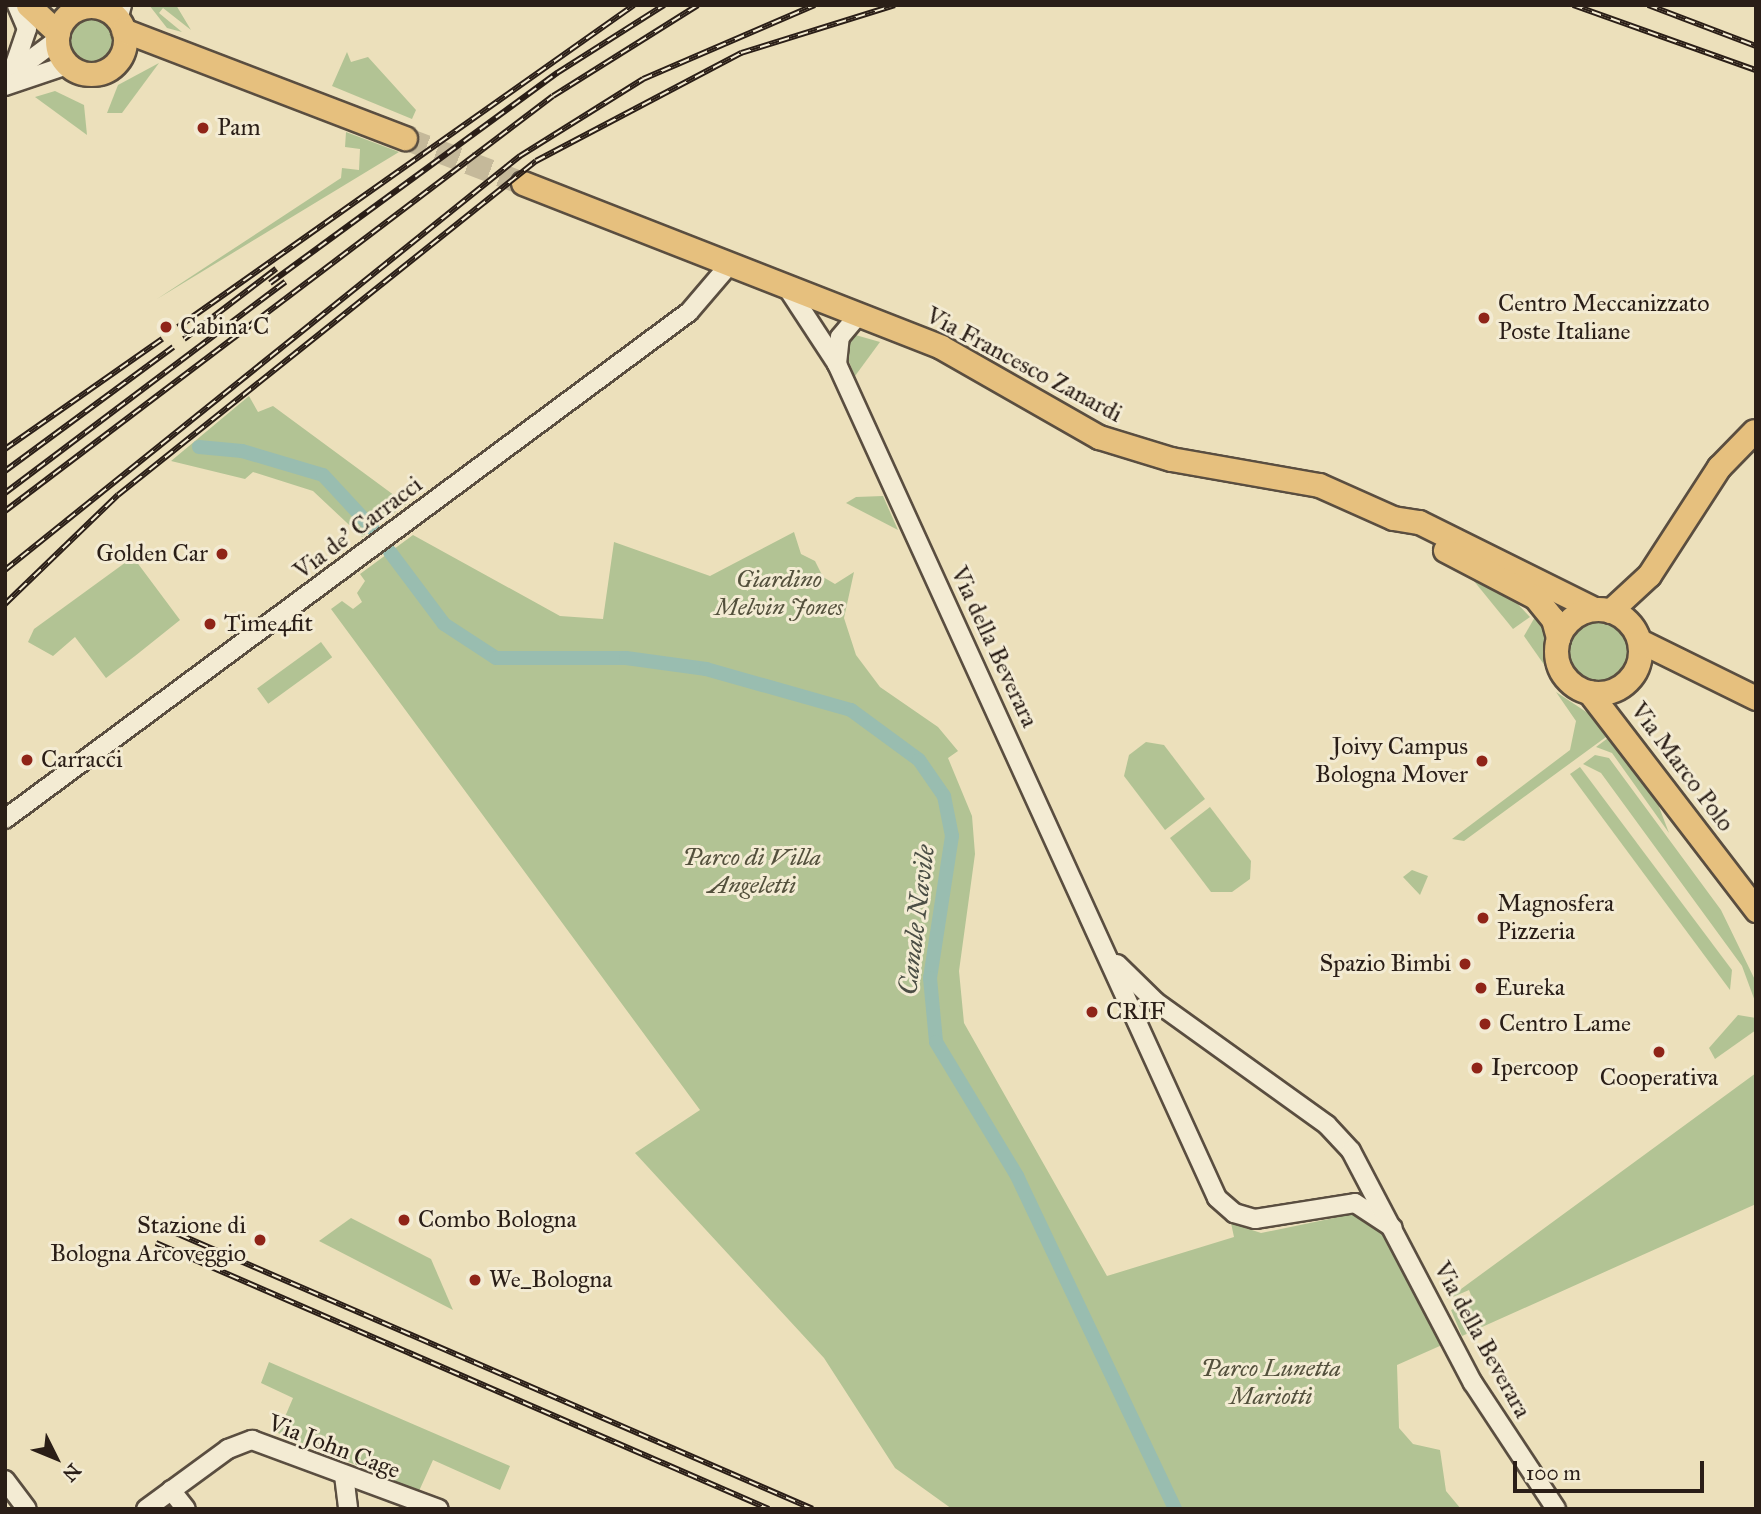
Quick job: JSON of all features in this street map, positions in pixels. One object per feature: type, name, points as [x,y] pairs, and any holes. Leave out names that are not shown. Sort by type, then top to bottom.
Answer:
[{"type":"main road","points":[[28,5],[57,36],[68,65],[92,74],[119,58],[150,50],[183,51]]},
{"type":"main road","points":[[57,36],[82,7],[121,18],[183,51],[405,138]]},
{"type":"main road","points":[[119,58],[121,18]]},
{"type":"main road","name":"Via Francesco Zanardi","points":[[523,183],[941,347],[1100,437],[1171,458],[1319,485],[1393,518],[1419,522],[1602,610]]},
{"type":"main road","points":[[1629,679],[1649,575],[1671,537],[1723,461],[1755,430]]},
{"type":"main road","name":"Via Francesco Zanardi","points":[[1393,518],[1412,535],[1535,597],[1553,619],[1558,638]]},
{"type":"main road","points":[[1649,575],[1602,610],[1570,620],[1558,638],[1561,670],[1589,692],[1629,679],[1658,665],[1688,669]]},
{"type":"main road","points":[[1602,610],[1688,669],[1756,698]]},
{"type":"main road","name":"Via Marco Polo","points":[[1629,679],[1630,719],[1756,891]]},
{"type":"main road","name":"Via Marco Polo","points":[[1589,692],[1756,910]]},
{"type":"street","points":[[8,79],[27,29],[17,5]]},
{"type":"street","points":[[8,79],[57,36]]},
{"type":"street","points":[[8,79],[68,65]]},
{"type":"street","name":"Via de' Carracci","points":[[5,819],[689,312],[730,264]]},
{"type":"street","name":"Via della Beverara","points":[[785,285],[837,364],[1223,1206],[1265,1219],[1340,1201],[1363,1206],[1393,1228]]},
{"type":"street","points":[[837,364],[840,337],[859,314]]},
{"type":"street","name":"Via della Beverara","points":[[1106,950],[1170,1012],[1327,1125],[1362,1166],[1478,1392],[1556,1509]]},
{"type":"street","points":[[1142,1032],[1151,1016],[1170,1012]]},
{"type":"street","points":[[1340,1201],[1361,1184],[1362,1166]]},
{"type":"street","name":"Via John Cage","points":[[146,1509],[171,1490],[252,1440],[439,1509]]},
{"type":"street","points":[[344,1475],[348,1509]]},
{"type":"street","points":[[5,1480],[27,1509]]},
{"type":"street","points":[[171,1490],[186,1509]]},
{"type":"green space","points":[[149,5],[176,5],[191,30],[163,8],[159,13],[182,32],[167,28]]},
{"type":"green space","points":[[92,19],[108,25],[114,41],[108,57],[92,63],[76,57],[70,41],[76,25]]},
{"type":"green space","points":[[347,52],[351,62],[368,57],[416,110],[412,119],[332,86]]},
{"type":"green space","points":[[159,63],[122,113],[107,113],[118,85]]},
{"type":"green space","points":[[55,91],[84,105],[87,135],[35,97]]},
{"type":"green space","points":[[346,132],[399,152],[157,299],[341,178],[342,168],[359,170],[360,149],[345,147]]},
{"type":"green space","points":[[852,334],[880,342],[855,376],[845,352]]},
{"type":"green space","points":[[249,396],[258,412],[273,406],[406,504],[362,537],[313,491],[253,472],[245,479],[171,461]]},
{"type":"green space","points":[[883,496],[898,530],[846,503],[856,497]]},
{"type":"green space","name":"Parco di Villa Angeletti","points":[[794,532],[801,554],[815,561],[823,577],[835,584],[854,572],[844,618],[856,655],[880,687],[938,727],[958,751],[948,758],[972,816],[975,854],[959,971],[964,1023],[1107,1276],[1234,1237],[1231,1223],[1261,1233],[1358,1213],[1383,1229],[1442,1345],[1397,1365],[1399,1428],[1413,1444],[1440,1450],[1446,1491],[1461,1509],[952,1509],[895,1468],[824,1358],[635,1153],[700,1110],[331,609],[342,601],[353,609],[362,602],[357,593],[365,581],[360,574],[413,535],[560,616],[603,619],[614,542],[710,576]]},
{"type":"green space","points":[[133,557],[180,620],[106,678],[75,637],[53,656],[28,642],[34,629]]},
{"type":"green space","points":[[1469,575],[1511,597],[1530,617],[1513,629]]},
{"type":"green space","points":[[1539,610],[1548,629],[1552,676],[1524,636]]},
{"type":"green space","points":[[1592,621],[1604,621],[1620,629],[1626,639],[1626,663],[1620,673],[1604,681],[1592,681],[1576,673],[1568,657],[1568,645],[1576,629]]},
{"type":"green space","points":[[321,642],[332,657],[268,704],[257,688]]},
{"type":"green space","points":[[1556,692],[1600,721],[1606,737],[1464,841],[1452,839],[1570,750],[1576,721]]},
{"type":"green space","points":[[1612,735],[1653,791],[1669,833],[1612,753],[1596,747]]},
{"type":"green space","points":[[1146,742],[1164,745],[1205,799],[1165,830],[1124,776],[1129,755]]},
{"type":"green space","points":[[1595,755],[1609,758],[1721,910],[1756,982],[1756,1004],[1742,966],[1601,773],[1583,764]]},
{"type":"green space","points":[[1580,767],[1732,970],[1730,990],[1570,774]]},
{"type":"green space","points":[[1210,807],[1251,861],[1250,879],[1232,892],[1211,892],[1170,838]]},
{"type":"green space","points":[[1412,870],[1428,876],[1420,895],[1403,877]]},
{"type":"green space","points":[[1738,1015],[1756,1018],[1756,1030],[1715,1059],[1709,1048]]},
{"type":"green space","points":[[1756,1073],[1756,1204],[1462,1336],[1451,1310],[1473,1300],[1469,1290],[1446,1300]]},
{"type":"green space","points":[[351,1218],[431,1259],[453,1310],[319,1241]]},
{"type":"green space","points":[[269,1362],[510,1466],[500,1490],[433,1460],[419,1491],[278,1433],[293,1398],[261,1383]]},
{"type":"waterway","name":"Canale Navile","points":[[199,447],[242,451],[323,475],[373,529]]},
{"type":"waterway","name":"Canale Navile","points":[[390,552],[444,624],[496,658],[626,658],[706,669],[851,710],[919,760],[944,796],[952,836],[930,978],[936,1042],[1017,1176],[1175,1509]]},
{"type":"tunnel","points":[[405,138],[523,183]]},
{"type":"railway","points":[[178,327],[634,5]]},
{"type":"railway","points":[[270,283],[557,73],[664,5]]},
{"type":"railway","points":[[5,511],[553,96],[698,5]]},
{"type":"railway","points":[[5,570],[520,156],[643,79],[815,5]]},
{"type":"railway","points":[[5,604],[118,495],[536,161],[741,53],[895,5]]},
{"type":"railway","points":[[1573,5],[1756,70]]},
{"type":"railway","points":[[1648,5],[1756,46]]},
{"type":"railway","points":[[184,339],[276,269]]},
{"type":"railway","points":[[5,493],[285,282]]},
{"type":"railway","points":[[5,449],[162,339]]},
{"type":"railway","points":[[5,471],[173,347]]},
{"type":"railway","points":[[162,1227],[813,1509]]},
{"type":"railway","points":[[156,1243],[769,1509]]},
{"type":"place","name":"Pam","points":[[203,128]]},
{"type":"place","name":"Centro Meccanizzato Poste Italiane","points":[[1484,318]]},
{"type":"place","name":"Cabina C","points":[[166,327]]},
{"type":"place","name":"Golden Car","points":[[222,554]]},
{"type":"place","name":"Time4fit","points":[[210,624]]},
{"type":"place","name":"Carracci","points":[[27,760]]},
{"type":"place","name":"Joivy Campus Bologna Mover","points":[[1482,761]]},
{"type":"place","name":"Magnosfera Pizzeria","points":[[1483,918]]},
{"type":"place","name":"Spazio Bimbi","points":[[1465,964]]},
{"type":"place","name":"Eureka","points":[[1481,988]]},
{"type":"place","name":"CRIF","points":[[1092,1012]]},
{"type":"place","name":"Centro Lame","points":[[1485,1024]]},
{"type":"place","name":"Cooperativa","points":[[1659,1052]]},
{"type":"place","name":"Ipercoop","points":[[1477,1068]]},
{"type":"place","name":"Combo Bologna","points":[[404,1220]]},
{"type":"place","name":"Stazione di Bologna Arcoveggio","points":[[260,1240]]},
{"type":"place","name":"We_Bologna","points":[[475,1280]]},
{"type":"park label","name":"Giardino Melvin Jones","points":[[779,594]]},
{"type":"park label","name":"Parco Lunetta Mariotti","points":[[1271,1383]]}]
